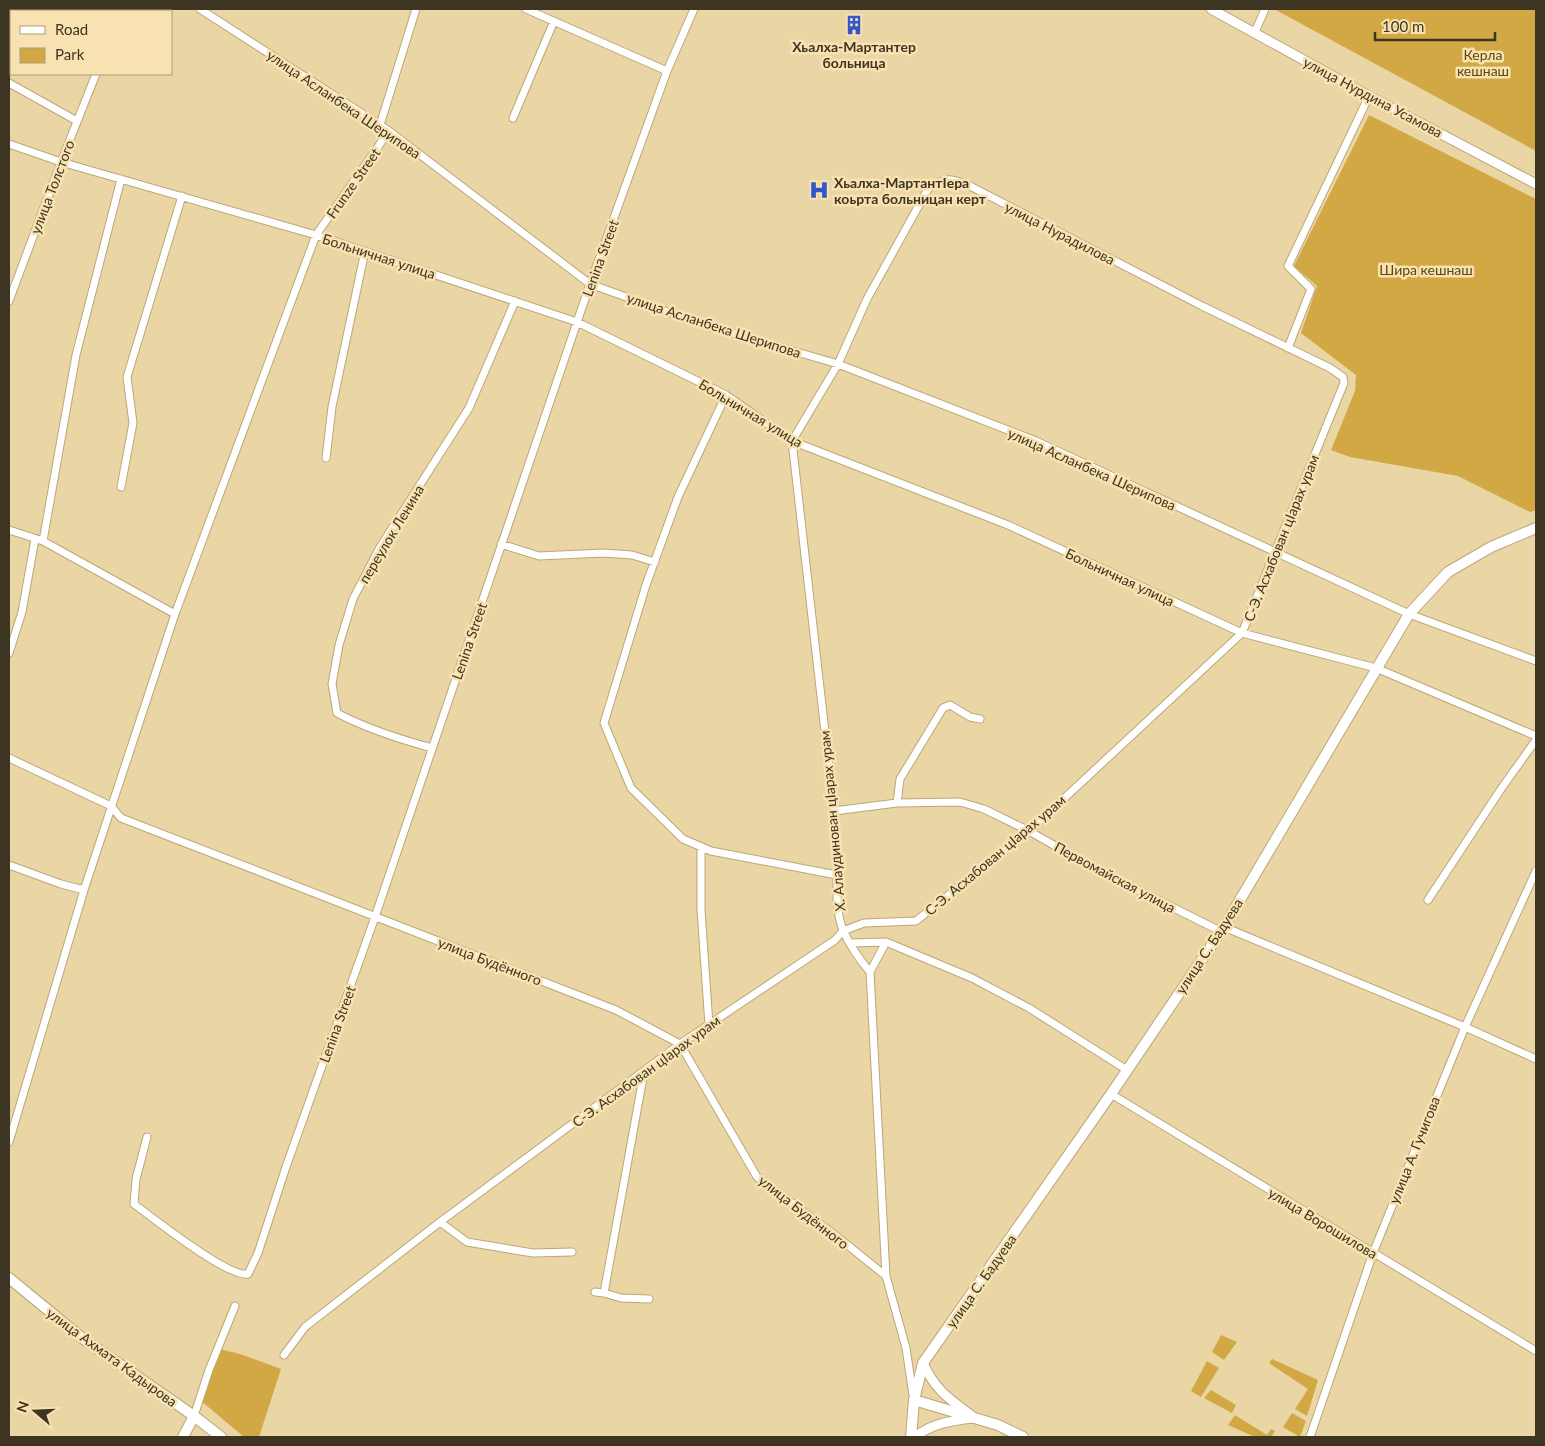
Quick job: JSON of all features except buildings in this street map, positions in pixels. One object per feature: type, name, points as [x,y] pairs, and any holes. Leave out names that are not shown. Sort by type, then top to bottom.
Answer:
[{"type":"main road","name":"улица С. Бадуева","points":[[911,1437],[914,1400],[923,1363],[1111,1094],[1222,929],[1409,614],[1448,572],[1491,547],[1536,528]]},
{"type":"main road","name":"улица Ахмата Кадырова","points":[[9,1278],[82,1338],[221,1437]]},
{"type":"main road","points":[[914,1400],[998,1425],[1023,1437]]},
{"type":"main road","points":[[183,1437],[194,1416]]},
{"type":"street","name":"улица Асланбека Шерипова","points":[[200,9],[389,131],[590,284],[704,325],[838,364],[1036,441],[1409,614],[1536,661]]},
{"type":"street","points":[[380,125],[416,9]]},
{"type":"street","points":[[526,9],[667,71]]},
{"type":"street","name":"Lenina Street","points":[[147,1137],[136,1179],[134,1204],[220,1265],[242,1275],[248,1274],[258,1252],[286,1167],[375,917],[590,284],[667,71],[694,9]]},
{"type":"street","name":"улица Нурдина Усамова","points":[[1211,9],[1369,96],[1536,184]]},
{"type":"street","points":[[1255,32],[1265,9]]},
{"type":"street","points":[[514,118],[554,21]]},
{"type":"street","name":"улица Толстого","points":[[9,301],[96,75]]},
{"type":"street","points":[[9,83],[77,121]]},
{"type":"street","points":[[1288,348],[1311,289],[1288,266],[1369,96]]},
{"type":"street","name":"Frunze Street","points":[[9,1142],[84,890],[174,614],[316,235],[389,131]]},
{"type":"street","name":"Больничная улица","points":[[9,144],[61,162],[316,235],[577,322],[726,395],[792,441],[1008,525],[1242,633],[1376,668],[1536,736]]},
{"type":"street","points":[[43,542],[76,355],[121,179]]},
{"type":"street","name":"улица Нурадилова","points":[[838,364],[867,299],[928,189],[938,181],[947,179],[972,186],[1202,306],[1288,348]]},
{"type":"street","points":[[121,487],[133,423],[127,376],[182,196]]},
{"type":"street","points":[[326,458],[332,407],[365,251]]},
{"type":"street","name":"переулок Ленина","points":[[432,748],[388,736],[337,713],[332,684],[339,646],[357,591],[379,549],[469,408],[515,301]]},
{"type":"street","name":"С-Э. Асхабован цIарах урам","points":[[284,1355],[305,1327],[440,1222],[680,1044],[835,940],[843,930],[864,923],[916,921],[1029,830],[1242,633],[1344,383],[1343,377],[1330,368],[1288,348]]},
{"type":"street","points":[[792,441],[838,364]]},
{"type":"street","points":[[726,395],[678,497],[655,562],[604,723],[631,788],[683,839],[711,851],[837,875]]},
{"type":"street","name":"Х. Алаудинован цIарах урам","points":[[792,441],[834,811],[838,910],[843,930],[851,943],[853,952],[870,972]]},
{"type":"street","points":[[9,530],[43,542],[174,614]]},
{"type":"street","points":[[9,653],[22,612],[35,539]]},
{"type":"street","points":[[501,544],[539,556],[603,553],[632,555],[655,562]]},
{"type":"street","points":[[897,803],[900,779],[943,708],[950,705],[970,717],[980,719]]},
{"type":"street","points":[[1428,900],[1501,789],[1536,740]]},
{"type":"street","name":"улица Будённого","points":[[9,758],[111,806],[121,818],[616,1010],[680,1044],[757,1177],[836,1235],[886,1276]]},
{"type":"street","name":"Первомайская улица","points":[[834,811],[897,803],[960,802],[984,809],[1029,830],[1092,868],[1222,929],[1465,1027],[1536,1059]]},
{"type":"street","points":[[701,846],[700,910],[709,1025]]},
{"type":"street","points":[[9,865],[84,890]]},
{"type":"street","name":"улица А. Гучигова","points":[[1310,1437],[1373,1252],[1465,1027],[1536,871]]},
{"type":"street","points":[[886,942],[870,972],[886,1276],[906,1348],[914,1400]]},
{"type":"street","points":[[851,943],[886,942],[972,978],[1029,1008],[1127,1070]]},
{"type":"street","points":[[604,1293],[644,1072]]},
{"type":"street","name":"улица Ворошилова","points":[[1111,1094],[1536,1351]]},
{"type":"street","points":[[440,1222],[467,1242],[533,1254],[572,1252]]},
{"type":"street","points":[[595,1292],[621,1298],[649,1299]]},
{"type":"street","points":[[194,1416],[209,1370],[235,1306]]},
{"type":"street","points":[[923,1363],[930,1378],[939,1390],[974,1418]]},
{"type":"street","points":[[915,1437],[930,1427],[942,1423],[974,1418]]},
{"type":"green space","name":"Керла кешнаш","points":[[1274,9],[1536,9],[1536,151]]},
{"type":"green space","name":"Шира кешнаш","points":[[1369,115],[1536,199],[1536,510],[1530,512],[1458,476],[1350,457],[1331,450],[1355,391],[1356,375],[1301,333],[1317,286],[1294,266]]},
{"type":"green space","points":[[1221,1335],[1237,1342],[1224,1360],[1212,1352]]},
{"type":"green space","points":[[220,1349],[281,1369],[259,1437],[244,1437],[200,1400]]},
{"type":"green space","points":[[1272,1359],[1318,1380],[1307,1416],[1295,1409],[1308,1389],[1269,1363]]},
{"type":"green space","points":[[1207,1361],[1219,1368],[1201,1397],[1191,1391]]},
{"type":"green space","points":[[1211,1390],[1236,1405],[1232,1413],[1204,1398]]},
{"type":"green space","points":[[1292,1413],[1306,1421],[1300,1437],[1283,1427]]},
{"type":"green space","points":[[1235,1415],[1267,1435],[1271,1429],[1275,1431],[1271,1437],[1255,1437],[1228,1425]]},
{"type":"place","name":"Хьалха-Мартантер больница","points":[[854,25]]},
{"type":"place","name":"Хьалха-МартантIера коьрта больницан керт","points":[[819,190]]}]
